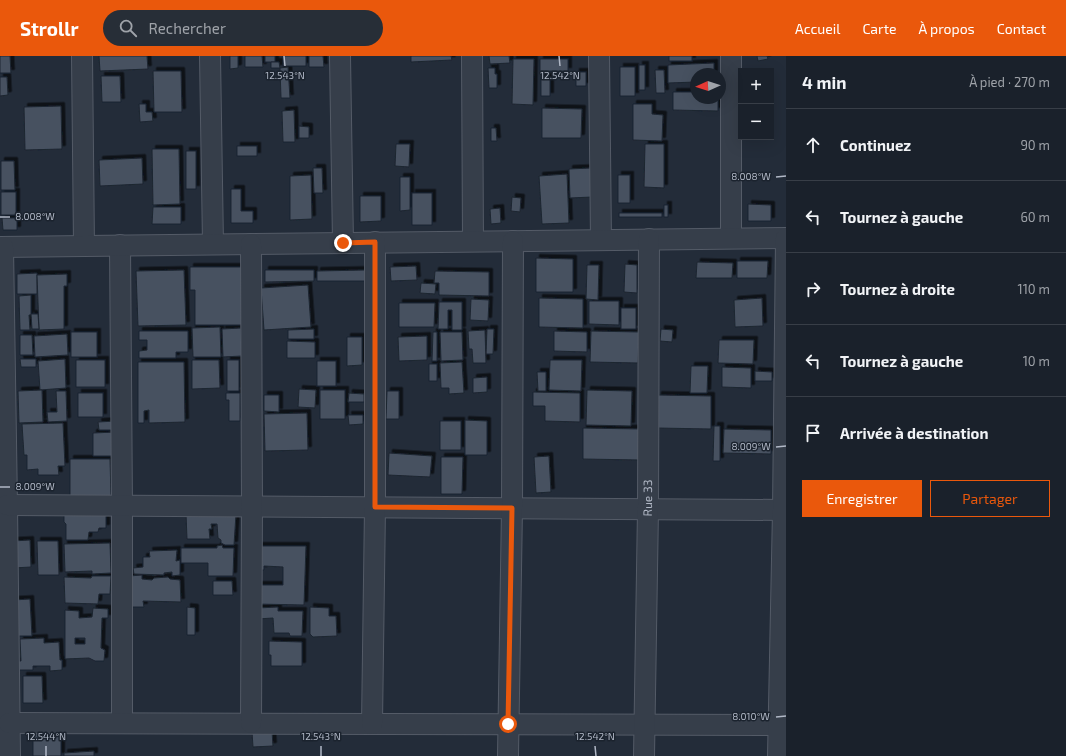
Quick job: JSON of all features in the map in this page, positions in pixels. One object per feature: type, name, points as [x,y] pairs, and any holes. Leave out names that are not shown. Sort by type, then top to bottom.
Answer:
[{"type":"street","points":[[82,56],[84,246]]},
{"type":"street","points":[[210,56],[213,244]]},
{"type":"street","points":[[340,56],[343,243]]},
{"type":"street","points":[[472,56],[473,241]]},
{"type":"street","points":[[599,56],[601,240]]},
{"type":"street","points":[[731,56],[731,238]]},
{"type":"street","points":[[6,749],[9,723],[4,675],[7,505],[2,385],[1,247],[786,238],[782,510],[782,725],[778,756]]},
{"type":"street","name":"Rue 33","points":[[644,756],[648,509],[649,239]]},
{"type":"street","points":[[508,756],[512,508],[513,241]]},
{"type":"street","points":[[372,724],[375,507],[375,242]]},
{"type":"street","points":[[250,723],[252,507],[251,244]]},
{"type":"street","points":[[120,246],[122,723]]},
{"type":"street","points":[[7,505],[782,510]]},
{"type":"street","points":[[9,723],[782,725]]},
{"type":"building","points":[[0,56],[10,56],[11,73],[0,73]]},
{"type":"building","points":[[99,56],[147,56],[148,69],[100,71]]},
{"type":"building","points":[[230,56],[238,56],[238,68],[230,69]]},
{"type":"building","points":[[245,56],[262,56],[263,67],[245,67]]},
{"type":"building","points":[[265,56],[275,56],[275,62],[265,62]]},
{"type":"building","points":[[283,56],[306,56],[306,66],[283,66]]},
{"type":"building","points":[[309,56],[323,56],[324,67],[309,67]]},
{"type":"building","points":[[411,56],[451,56],[452,60],[411,62]]},
{"type":"building","points":[[489,56],[509,56],[510,63],[490,64]]},
{"type":"building","points":[[669,56],[692,56],[692,61],[669,61]]},
{"type":"building","points":[[757,56],[767,56],[768,59],[758,61]]},
{"type":"building","points":[[513,59],[534,59],[533,105],[512,104]]},
{"type":"building","points":[[540,59],[568,59],[568,71],[540,71]]},
{"type":"building","points":[[271,62],[279,62],[280,68],[271,68]]},
{"type":"building","points":[[714,63],[714,68],[690,68],[690,82],[668,83],[668,65]]},
{"type":"building","points":[[639,65],[645,65],[645,90],[639,90]]},
{"type":"building","points":[[288,67],[290,98],[281,98],[280,68]]},
{"type":"building","points":[[620,67],[635,67],[635,96],[620,96]]},
{"type":"building","points":[[488,68],[495,68],[495,74],[497,74],[497,88],[489,88]]},
{"type":"building","points":[[655,70],[664,70],[665,93],[656,93]]},
{"type":"building","points":[[153,71],[181,71],[182,112],[154,112]]},
{"type":"building","points":[[576,72],[586,72],[586,86],[576,86]]},
{"type":"building","points":[[101,76],[120,76],[121,102],[102,102]]},
{"type":"building","points":[[0,77],[7,77],[8,95],[0,96]]},
{"type":"building","points":[[541,77],[550,77],[550,96],[541,96]]},
{"type":"building","points":[[673,92],[690,92],[690,104],[718,104],[718,111],[673,110]]},
{"type":"building","points":[[139,104],[146,104],[146,112],[152,112],[153,121],[140,122]]},
{"type":"building","points":[[633,104],[652,104],[652,114],[663,115],[662,141],[633,140]]},
{"type":"building","points":[[61,106],[62,149],[25,150],[24,107]]},
{"type":"building","points":[[542,108],[582,109],[581,138],[542,138]]},
{"type":"building","points":[[294,110],[295,142],[283,142],[282,111]]},
{"type":"building","points":[[299,126],[309,127],[309,138],[299,138]]},
{"type":"building","points":[[491,128],[496,128],[497,141],[491,141]]},
{"type":"building","points":[[396,144],[410,144],[409,167],[395,166]]},
{"type":"building","points":[[645,144],[664,144],[664,188],[644,187]]},
{"type":"building","points":[[237,146],[257,146],[257,156],[237,156]]},
{"type":"building","points":[[152,149],[179,149],[180,204],[153,205]]},
{"type":"building","points":[[186,151],[196,151],[196,189],[186,189]]},
{"type":"building","points":[[142,158],[143,184],[100,186],[99,160]]},
{"type":"building","points":[[1,161],[14,161],[15,190],[1,190]]},
{"type":"building","points":[[313,168],[322,168],[323,193],[314,193]]},
{"type":"building","points":[[591,168],[592,197],[570,198],[569,169]]},
{"type":"building","points":[[567,174],[569,223],[542,224],[539,176]]},
{"type":"building","points":[[311,175],[312,219],[290,220],[290,176]]},
{"type":"building","points":[[618,175],[630,175],[630,203],[618,203]]},
{"type":"building","points":[[400,177],[410,177],[410,210],[400,211]]},
{"type":"building","points":[[231,189],[241,189],[241,211],[253,211],[253,223],[231,223]]},
{"type":"building","points":[[1,192],[16,192],[16,215],[1,215]]},
{"type":"building","points":[[412,193],[432,193],[432,225],[412,225]]},
{"type":"building","points":[[360,196],[381,196],[381,221],[360,222]]},
{"type":"building","points":[[512,197],[521,198],[520,212],[511,211]]},
{"type":"building","points":[[748,204],[771,205],[771,221],[748,221]]},
{"type":"building","points":[[664,205],[668,205],[668,217],[664,217]]},
{"type":"building","points":[[153,207],[181,207],[181,224],[152,224]]},
{"type":"building","points":[[500,208],[501,223],[491,224],[490,209]]},
{"type":"building","points":[[619,213],[662,213],[662,217],[619,217]]},
{"type":"building","points":[[2,218],[17,218],[17,230],[3,230]]},
{"type":"building","points":[[536,258],[573,259],[573,292],[536,292]]},
{"type":"building","points":[[737,261],[768,261],[767,278],[737,278]]},
{"type":"building","points":[[697,262],[733,263],[732,278],[696,278]]},
{"type":"building","points":[[625,264],[637,265],[637,293],[624,292]]},
{"type":"building","points":[[587,265],[599,265],[598,300],[586,299]]},
{"type":"building","points":[[416,266],[417,280],[391,281],[390,267]]},
{"type":"building","points":[[190,267],[244,267],[244,325],[195,325],[195,290],[190,290]]},
{"type":"building","points":[[184,270],[186,325],[138,326],[136,271]]},
{"type":"building","points":[[265,270],[314,270],[314,281],[265,282]]},
{"type":"building","points":[[365,270],[365,281],[317,281],[317,271]]},
{"type":"building","points":[[435,271],[489,272],[489,296],[439,295],[439,283],[434,283]]},
{"type":"building","points":[[37,273],[37,294],[17,294],[17,274]]},
{"type":"building","points":[[67,274],[67,286],[64,286],[64,329],[39,330],[37,275]]},
{"type":"building","points":[[421,283],[436,284],[435,294],[420,293]]},
{"type":"building","points":[[308,285],[311,327],[264,330],[261,288]]},
{"type":"building","points":[[31,295],[31,315],[29,315],[30,330],[20,330],[19,296]]},
{"type":"building","points":[[539,298],[583,299],[583,328],[539,327]]},
{"type":"building","points":[[762,298],[763,326],[735,327],[734,300]]},
{"type":"building","points":[[471,299],[489,300],[488,321],[470,320]]},
{"type":"building","points":[[589,301],[619,301],[619,325],[589,324]]},
{"type":"building","points":[[439,302],[462,302],[462,330],[452,330],[452,310],[448,310],[448,329],[438,329]]},
{"type":"building","points":[[399,303],[435,303],[434,327],[399,327]]},
{"type":"building","points":[[621,308],[636,308],[636,329],[621,329]]},
{"type":"building","points":[[31,314],[38,314],[39,329],[32,329]]},
{"type":"building","points":[[220,327],[221,357],[193,357],[192,328]]},
{"type":"building","points":[[241,328],[242,356],[223,357],[222,329]]},
{"type":"building","points":[[314,329],[314,339],[288,339],[288,330]]},
{"type":"building","points":[[487,329],[494,329],[493,354],[486,354]]},
{"type":"building","points":[[661,329],[673,330],[672,342],[660,341]]},
{"type":"building","points":[[485,330],[486,363],[473,363],[472,349],[469,349],[468,331]]},
{"type":"building","points":[[139,331],[188,331],[188,352],[176,352],[176,358],[139,358],[139,351],[147,350],[147,340],[139,340]]},
{"type":"building","points":[[554,331],[587,332],[587,352],[554,351]]},
{"type":"building","points":[[591,331],[639,332],[638,363],[590,362]]},
{"type":"building","points":[[71,332],[97,332],[97,357],[71,357]]},
{"type":"building","points":[[433,332],[437,332],[437,361],[432,361]]},
{"type":"building","points":[[440,332],[462,332],[463,360],[441,361]]},
{"type":"building","points":[[67,334],[68,355],[35,357],[34,336]]},
{"type":"building","points":[[20,335],[32,335],[33,355],[20,355]]},
{"type":"building","points":[[427,336],[427,360],[399,361],[398,337]]},
{"type":"building","points":[[347,337],[362,337],[362,365],[347,366]]},
{"type":"building","points":[[719,340],[754,340],[753,364],[718,363]]},
{"type":"building","points":[[287,341],[315,342],[315,358],[287,358]]},
{"type":"building","points":[[20,359],[36,359],[36,367],[21,367]]},
{"type":"building","points":[[65,359],[66,388],[40,390],[38,361]]},
{"type":"building","points":[[76,360],[105,360],[105,387],[76,387]]},
{"type":"building","points":[[192,360],[219,360],[220,388],[192,389]]},
{"type":"building","points":[[227,360],[239,360],[239,391],[227,391]]},
{"type":"building","points":[[550,360],[582,360],[581,391],[549,390]]},
{"type":"building","points":[[317,361],[336,361],[336,386],[317,386]]},
{"type":"building","points":[[138,362],[184,362],[185,422],[149,423],[149,410],[144,411],[144,423],[138,423]]},
{"type":"building","points":[[462,362],[464,393],[449,394],[449,388],[441,388],[440,363]]},
{"type":"building","points":[[429,364],[437,364],[437,381],[429,381]]},
{"type":"building","points":[[691,366],[708,366],[707,393],[690,393]]},
{"type":"building","points":[[722,367],[751,368],[751,388],[722,387]]},
{"type":"building","points":[[755,371],[772,372],[772,381],[755,381]]},
{"type":"building","points":[[537,372],[546,372],[546,391],[538,391]]},
{"type":"building","points":[[487,377],[487,392],[473,393],[473,378]]},
{"type":"building","points":[[299,389],[316,390],[315,408],[298,407]]},
{"type":"building","points":[[42,390],[43,422],[19,423],[18,391]]},
{"type":"building","points":[[320,390],[345,390],[345,419],[320,419]]},
{"type":"building","points":[[587,390],[632,391],[631,426],[586,425]]},
{"type":"building","points":[[56,391],[66,391],[67,421],[48,422],[47,412],[57,412]]},
{"type":"building","points":[[387,391],[399,391],[399,419],[386,419]]},
{"type":"building","points":[[533,392],[580,393],[580,422],[545,421],[545,406],[533,406]]},
{"type":"building","points":[[78,393],[103,393],[103,417],[78,417]]},
{"type":"building","points":[[226,393],[240,393],[240,421],[229,421],[229,400],[226,400]]},
{"type":"building","points":[[349,393],[364,394],[364,402],[348,402]]},
{"type":"building","points":[[264,395],[279,395],[279,412],[264,411]]},
{"type":"building","points":[[658,395],[711,396],[711,429],[657,428]]},
{"type":"building","points":[[307,413],[308,450],[265,451],[264,414]]},
{"type":"building","points":[[348,415],[363,415],[363,424],[349,425]]},
{"type":"building","points":[[465,420],[487,421],[487,455],[465,455]]},
{"type":"building","points":[[116,421],[116,430],[99,430],[98,422]]},
{"type":"building","points":[[440,421],[461,421],[461,450],[440,450]]},
{"type":"building","points":[[63,423],[65,466],[58,466],[59,475],[38,475],[38,469],[27,470],[27,455],[24,455],[22,424]]},
{"type":"building","points":[[714,426],[720,426],[720,461],[713,461]]},
{"type":"building","points":[[583,428],[641,429],[640,460],[583,459]]},
{"type":"building","points":[[724,429],[771,430],[771,454],[723,453]]},
{"type":"building","points":[[116,432],[116,456],[93,456],[93,433]]},
{"type":"building","points":[[389,453],[432,456],[430,477],[388,475]]},
{"type":"building","points":[[549,456],[551,492],[536,493],[534,457]]},
{"type":"building","points":[[441,457],[463,457],[462,494],[441,494]]},
{"type":"building","points":[[70,459],[110,459],[111,496],[70,496]]},
{"type":"building","points":[[64,511],[106,512],[106,528],[99,528],[98,532],[89,532],[88,540],[66,540]]},
{"type":"building","points":[[186,514],[236,514],[234,545],[225,545],[221,543],[221,540],[218,538],[217,524],[211,524],[212,529],[209,529],[210,539],[187,539]]},
{"type":"building","points":[[30,540],[31,567],[13,568],[12,541]]},
{"type":"building","points":[[37,541],[58,541],[59,575],[38,575]]},
{"type":"building","points":[[110,543],[111,573],[92,574],[92,571],[65,572],[64,544]]},
{"type":"building","points":[[222,545],[223,548],[234,548],[233,576],[208,576],[208,563],[181,563],[181,548],[217,548],[217,546]]},
{"type":"building","points":[[256,546],[306,546],[304,605],[256,604],[257,585],[283,585],[283,567],[264,566],[264,570],[257,570]]},
{"type":"building","points":[[177,550],[176,561],[180,560],[180,575],[172,576],[172,572],[164,573],[164,575],[134,574],[133,568],[143,567],[143,557],[150,557],[149,551]]},
{"type":"building","points":[[142,575],[142,579],[152,580],[154,578],[168,577],[170,579],[180,580],[181,602],[143,601],[144,607],[129,607],[129,576]]},
{"type":"building","points":[[92,576],[111,576],[110,594],[99,594],[98,604],[65,603],[64,577],[91,578]]},
{"type":"building","points":[[213,581],[232,581],[233,595],[213,595]]},
{"type":"building","points":[[30,599],[32,636],[15,636],[13,600]]},
{"type":"building","points":[[187,607],[195,608],[195,635],[187,635]]},
{"type":"building","points":[[278,607],[278,611],[303,611],[302,636],[290,636],[289,633],[274,633],[273,618],[257,619],[257,608]]},
{"type":"building","points":[[310,607],[329,608],[329,616],[336,616],[337,636],[313,637],[310,634]]},
{"type":"building","points":[[93,608],[108,609],[108,618],[102,618],[101,648],[105,650],[104,661],[95,661],[89,658],[65,659],[65,610],[79,611],[79,618],[92,617]],"holes":[[[75,638],[85,638],[85,644],[75,644]]]},
{"type":"building","points":[[44,638],[44,643],[59,642],[62,670],[50,671],[50,666],[33,666],[33,670],[17,670],[17,661],[21,661],[20,639]]},
{"type":"building","points":[[269,641],[302,642],[302,666],[271,666]]},
{"type":"building","points":[[23,676],[42,676],[43,703],[23,703]]},
{"type":"building","points":[[33,727],[61,727],[61,756],[33,756]]},
{"type":"building","points":[[272,731],[273,746],[253,747],[252,732]]},
{"type":"building","points":[[94,751],[94,756],[64,756],[64,753]]},
{"type":"route","points":[[343,243],[375,242],[375,507],[512,508],[508,724]]}]
